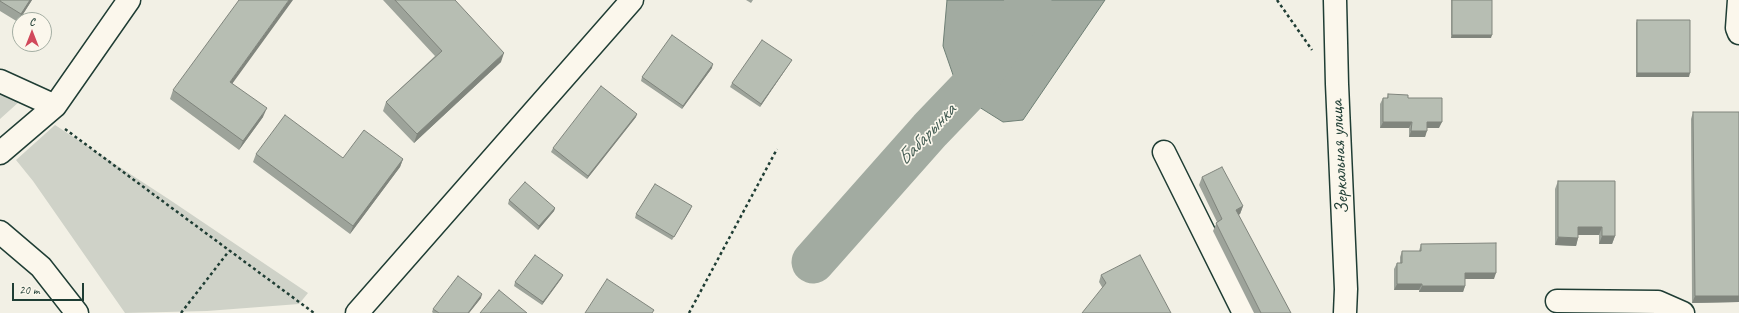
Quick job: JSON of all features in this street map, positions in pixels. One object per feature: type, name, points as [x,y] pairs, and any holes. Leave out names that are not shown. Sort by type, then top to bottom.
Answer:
[{"type":"street","points":[[0,153],[50,110],[129,0]]},
{"type":"street","points":[[357,313],[632,0]]},
{"type":"street","name":"Зеркальная улица","points":[[1335,0],[1346,289],[1345,313]]},
{"type":"street","points":[[1739,0],[1737,28],[1739,33]]},
{"type":"street","points":[[0,81],[50,110]]},
{"type":"street","points":[[1164,152],[1244,313]]},
{"type":"street","points":[[0,232],[41,267],[77,313]]},
{"type":"street","points":[[1557,301],[1658,302],[1682,313]]},
{"type":"path","points":[[1277,0],[1315,54]]},
{"type":"path","points":[[50,110],[229,251],[314,313]]},
{"type":"path","points":[[689,313],[776,149]]},
{"type":"path","points":[[181,313],[229,251]]},
{"type":"shaded area","points":[[947,0],[1105,0],[1023,120],[1003,122],[960,95],[943,46]]},
{"type":"shaded area","points":[[0,92],[20,101],[0,119]]},
{"type":"shaded area","points":[[55,125],[308,293],[299,304],[207,311],[125,313],[33,181],[16,160]]},
{"type":"building","points":[[30,0],[22,12],[18,12],[0,1]]},
{"type":"building","points":[[239,0],[289,0],[230,82],[267,108],[243,141],[173,90]]},
{"type":"building","points":[[395,0],[455,0],[504,53],[417,134],[386,102],[442,51]]},
{"type":"building","points":[[1452,0],[1492,0],[1492,35],[1452,35]]},
{"type":"building","points":[[1637,20],[1690,20],[1690,73],[1637,73]]},
{"type":"building","points":[[672,35],[713,64],[683,106],[642,77]]},
{"type":"building","points":[[762,40],[792,60],[761,104],[732,83]]},
{"type":"building","points":[[601,86],[637,114],[588,176],[553,148]]},
{"type":"building","points":[[1388,94],[1408,95],[1408,98],[1442,98],[1442,122],[1427,122],[1427,131],[1411,131],[1412,122],[1383,122],[1383,98],[1388,98]]},
{"type":"building","points":[[1693,112],[1739,112],[1739,296],[1695,296]]},
{"type":"building","points":[[285,115],[343,158],[364,130],[403,159],[353,226],[256,154]]},
{"type":"building","points":[[1222,167],[1243,206],[1236,210],[1291,313],[1261,313],[1216,223],[1222,219],[1202,177]]},
{"type":"building","points":[[1558,181],[1615,181],[1615,236],[1602,236],[1602,227],[1578,227],[1578,238],[1558,237]]},
{"type":"building","points":[[525,182],[555,208],[539,226],[509,200]]},
{"type":"building","points":[[655,184],[692,206],[674,237],[636,214]]},
{"type":"building","points":[[1496,243],[1496,273],[1465,273],[1465,286],[1422,286],[1422,284],[1397,284],[1397,263],[1402,263],[1402,251],[1421,251],[1421,244]]},
{"type":"building","points":[[535,255],[563,275],[543,302],[515,282]]},
{"type":"building","points":[[1140,255],[1171,313],[1082,313],[1106,283],[1101,275]]},
{"type":"building","points":[[458,276],[482,294],[468,313],[439,313],[433,309]]},
{"type":"building","points":[[607,279],[654,310],[652,313],[585,313]]},
{"type":"building","points":[[499,290],[527,313],[480,313]]},
{"type":"waterway","name":"Бабарынка","points":[[813,262],[930,130],[977,81],[1030,0]]}]
